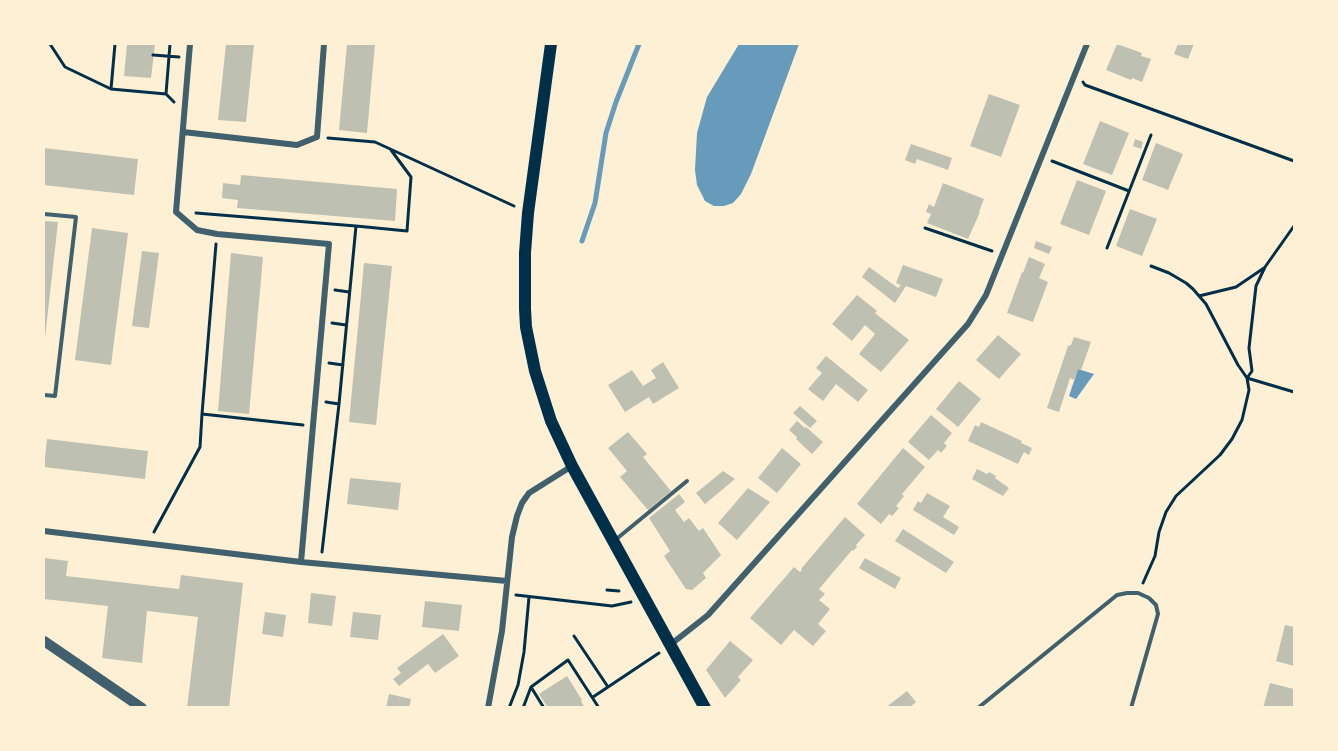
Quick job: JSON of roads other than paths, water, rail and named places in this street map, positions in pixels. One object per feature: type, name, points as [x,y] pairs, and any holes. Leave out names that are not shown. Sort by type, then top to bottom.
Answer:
[{"type":"main road","points":[[551,44],[528,213],[525,253],[526,327],[535,371],[551,421],[572,466],[705,708]]},
{"type":"street","points":[[190,44],[176,212],[197,230],[217,234],[329,244],[301,562]]},
{"type":"street","points":[[183,132],[297,145],[317,136],[324,44]]},
{"type":"street","points":[[670,645],[708,615],[957,338],[977,310],[1002,255],[1087,44]]},
{"type":"street","points":[[488,708],[496,668],[517,516],[529,493],[572,466]]},
{"type":"street","points":[[44,531],[301,562],[507,581]]},
{"type":"street","points":[[44,641],[142,708]]},
{"type":"lane","points":[[44,214],[76,218],[55,396],[44,395]]},
{"type":"lane","points":[[614,542],[687,481]]},
{"type":"lane","points":[[978,708],[1116,595],[1138,593],[1149,598],[1156,605],[1158,614],[1131,708]]},
{"type":"water","points":[[739,44],[799,44],[751,174],[741,194],[733,203],[714,206],[705,201],[697,185],[695,170],[697,133],[707,97]]},
{"type":"water","points":[[1078,369],[1094,374],[1076,399],[1069,396]]},
{"type":"waterway","points":[[582,241],[595,203],[606,133],[639,44]]}]
